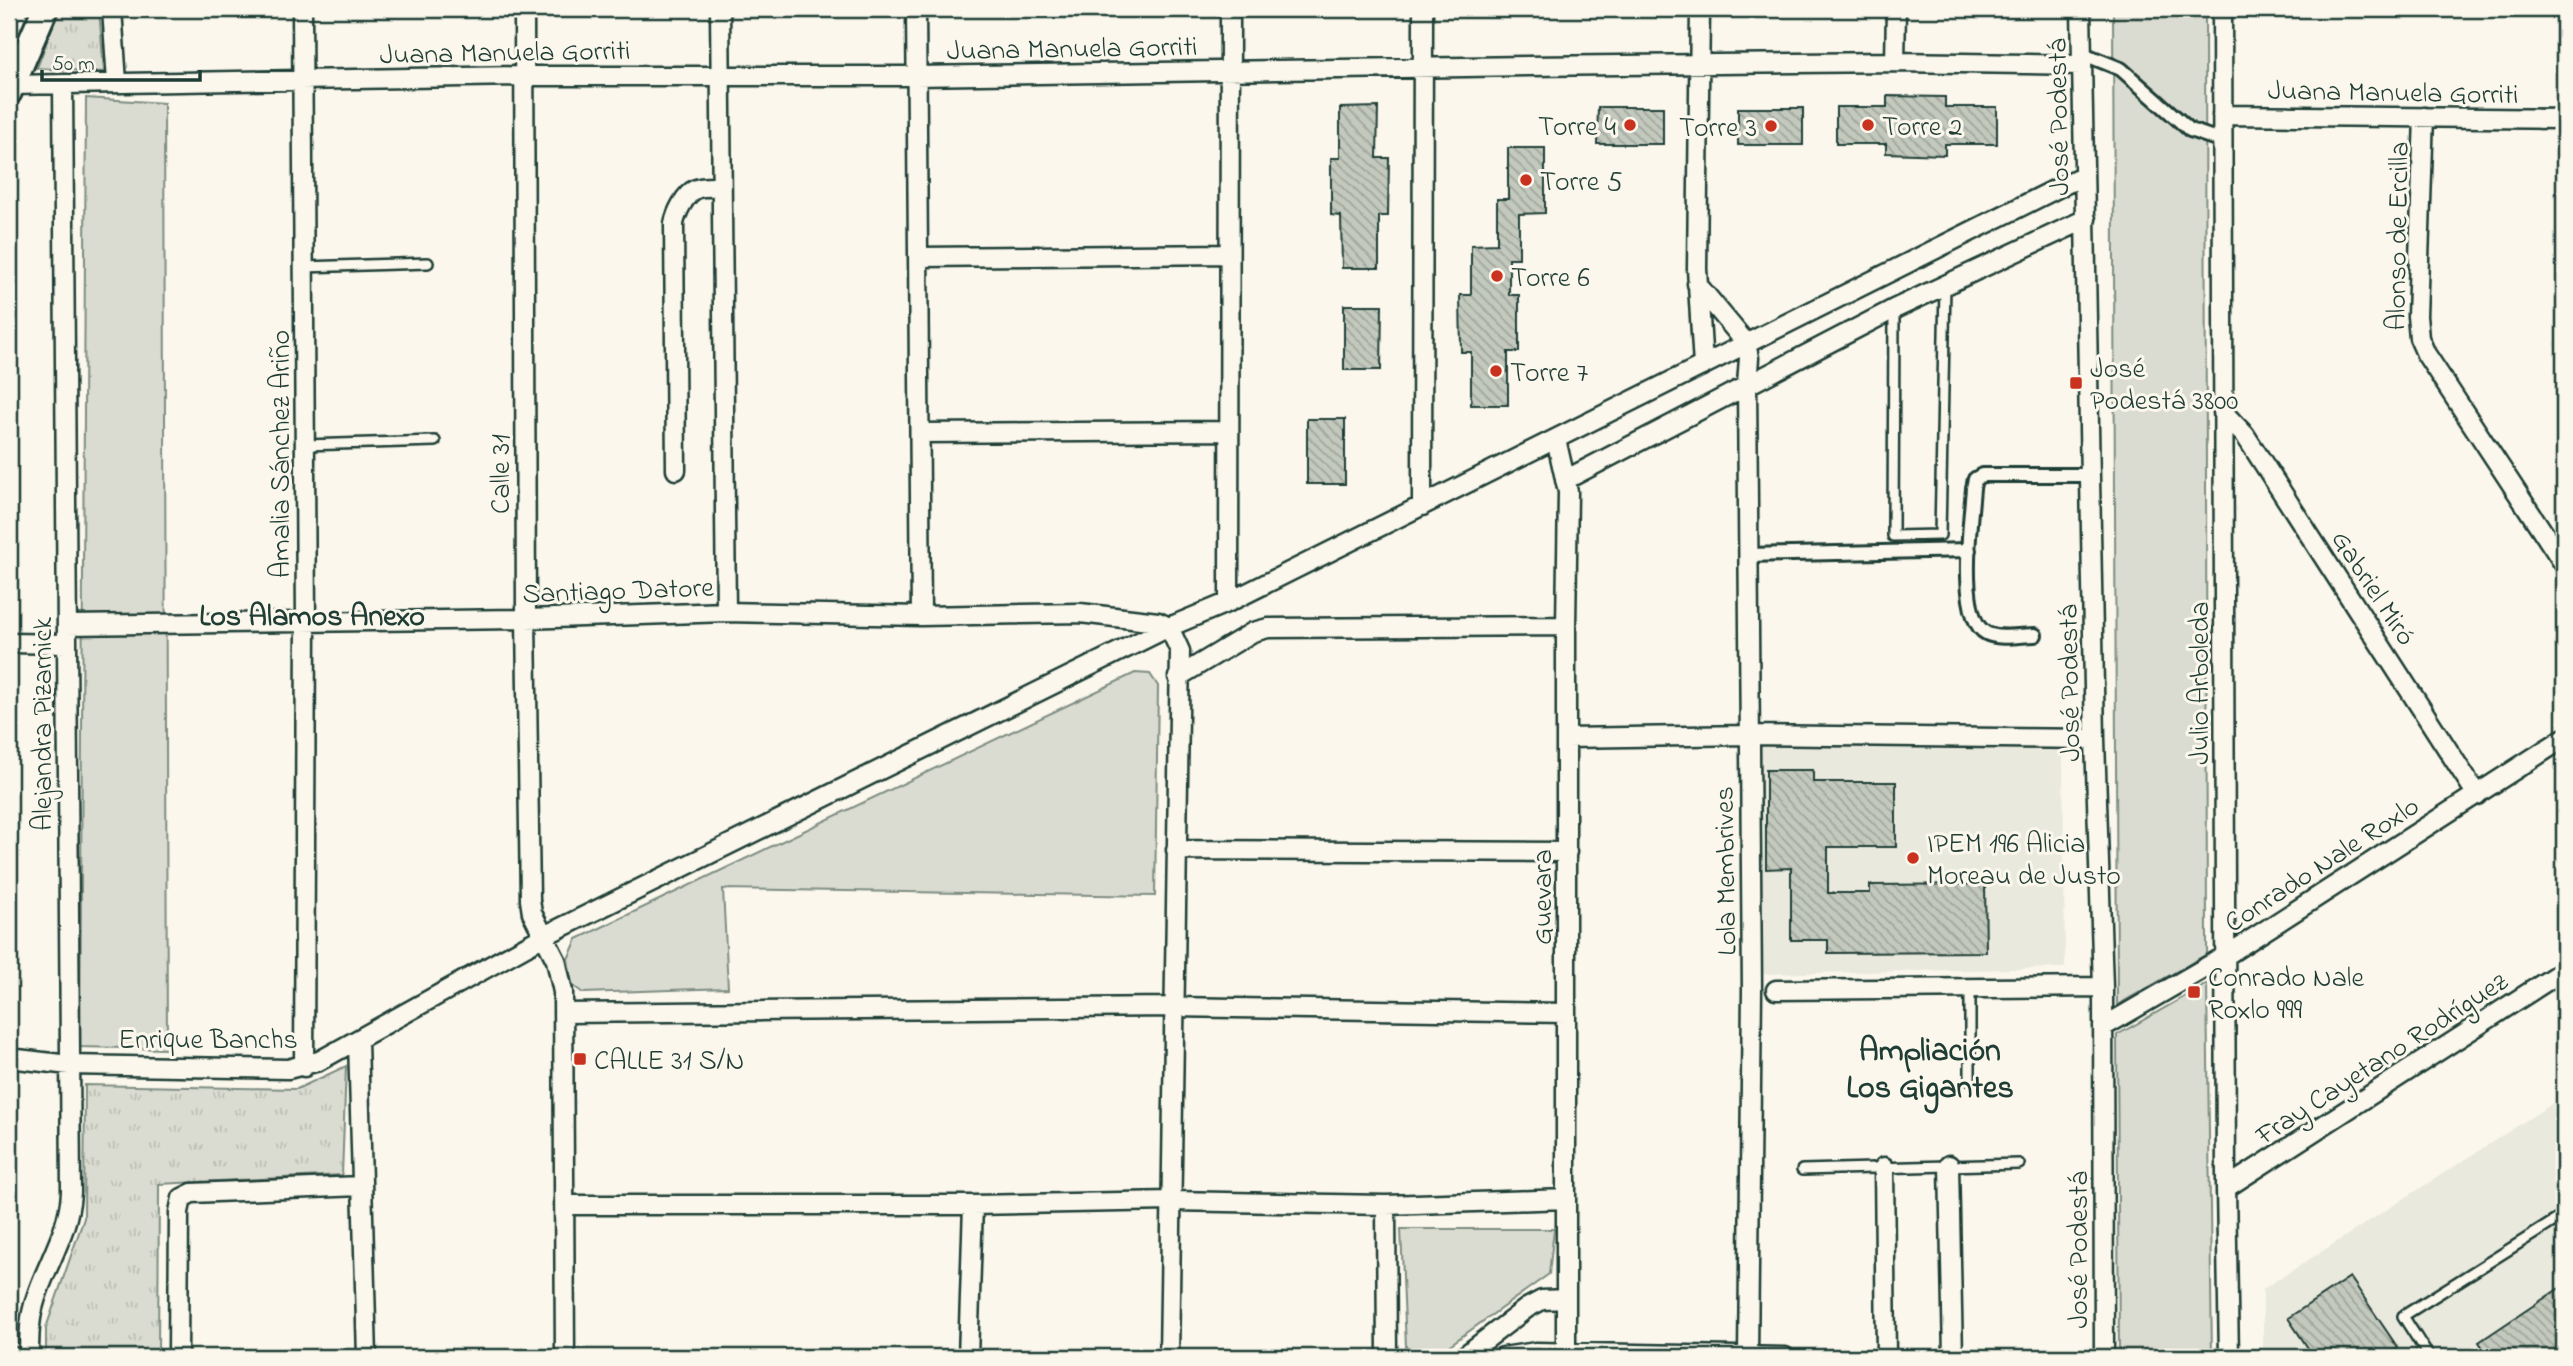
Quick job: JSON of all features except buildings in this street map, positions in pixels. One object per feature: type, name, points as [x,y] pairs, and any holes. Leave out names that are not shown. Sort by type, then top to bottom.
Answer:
[{"type":"main road","points":[[10,89],[45,9]]},
{"type":"street","points":[[112,9],[117,82]]},
{"type":"street","name":"Amalia Sánchez Ariño","points":[[302,9],[306,621],[304,1067]]},
{"type":"street","name":"Calle 31","points":[[524,9],[526,619],[530,900],[532,913],[561,975],[565,1357]]},
{"type":"street","points":[[720,9],[726,612]]},
{"type":"street","points":[[916,9],[921,616]]},
{"type":"street","points":[[1229,603],[1230,9]]},
{"type":"street","points":[[1422,506],[1423,9]]},
{"type":"street","points":[[1700,9],[1698,284],[1703,366]]},
{"type":"street","points":[[1895,9],[1895,62]]},
{"type":"street","name":"José Podestá","points":[[2081,9],[2095,739],[2103,987],[2104,1357]]},
{"type":"street","name":"Julio Arboleda","points":[[2222,9],[2226,1188],[2229,1357]]},
{"type":"street","name":"Juana Manuela Gorriti","points":[[10,89],[117,82],[303,79],[916,76],[2081,59]]},
{"type":"street","points":[[2081,59],[2121,69],[2190,131],[2222,141]]},
{"type":"street","name":"Alejandra Pizarnick","points":[[29,1357],[31,1318],[70,1208],[63,84]]},
{"type":"street","name":"Juana Manuela Gorriti","points":[[2222,115],[2564,119]]},
{"type":"street","name":"Alonso de Ercilla","points":[[2424,117],[2417,316],[2419,338],[2426,354],[2564,564]]},
{"type":"street","name":"Enrique Banchs","points":[[9,1058],[69,1065],[288,1069],[304,1067],[358,1041],[544,936],[1169,627],[1229,603],[2084,175]]},
{"type":"street","points":[[676,470],[674,224],[676,214],[691,193],[697,189],[720,187]]},
{"type":"street","points":[[1565,480],[1894,309],[2086,219]]},
{"type":"street","points":[[920,257],[1228,254]]},
{"type":"street","points":[[1698,284],[1746,344]]},
{"type":"street","name":"Lola Membrives","points":[[1746,344],[1749,358],[1748,735],[1752,990],[1748,1357]]},
{"type":"street","name":"Gabriel Miró","points":[[2223,412],[2245,435],[2477,794]]},
{"type":"street","points":[[921,433],[1228,431]]},
{"type":"street","name":"Guevara","points":[[1556,439],[1568,492],[1566,1355]]},
{"type":"street","points":[[2035,635],[1994,636],[1984,633],[1975,623],[1970,604],[1969,550],[1975,479],[1982,475],[2091,475]]},
{"type":"street","points":[[1749,555],[1969,550]]},
{"type":"street","name":"Santiago Datore","points":[[67,625],[526,619],[726,612],[921,616],[1080,613],[1158,622],[1169,627]]},
{"type":"street","points":[[1178,677],[1253,632],[1268,628],[1566,626]]},
{"type":"street","points":[[1169,627],[1180,651],[1169,1357]]},
{"type":"street","points":[[9,643],[67,644]]},
{"type":"street","points":[[1567,738],[1748,735],[2095,739]]},
{"type":"street","name":"Conrado Nale Roxlo","points":[[2103,1027],[2227,955],[2564,738]]},
{"type":"street","points":[[1176,850],[1567,852]]},
{"type":"street","name":"Fray Cayetano Rodríguez","points":[[2226,1188],[2564,970]]},
{"type":"street","points":[[1776,990],[2103,987]]},
{"type":"street","points":[[563,1013],[1173,1007],[1566,1013]]},
{"type":"street","points":[[358,1041],[360,1186],[367,1357]]},
{"type":"street","points":[[1949,1165],[1953,1357]]},
{"type":"street","points":[[1884,1167],[1886,1357]]},
{"type":"street","points":[[178,1357],[179,1212],[182,1198],[192,1193],[360,1186]]},
{"type":"street","points":[[565,1205],[973,1205],[1171,1201],[1386,1205],[1566,1199]]},
{"type":"street","points":[[968,1357],[973,1205]]},
{"type":"street","points":[[1386,1205],[1387,1357]]},
{"type":"street","points":[[1463,1357],[1527,1308],[1542,1300],[1566,1299]]},
{"type":"street","points":[[1503,1357],[1535,1352],[1566,1355],[1785,1357]]},
{"type":"lane","points":[[304,267],[428,263]]},
{"type":"lane","points":[[1894,309],[1893,536],[1940,535],[1945,284]]},
{"type":"lane","points":[[305,445],[435,441]]},
{"type":"lane","points":[[1970,988],[1970,1080]]},
{"type":"lane","points":[[1802,1170],[2019,1164]]},
{"type":"lane","points":[[2428,1357],[2403,1316],[2564,1215]]},
{"type":"shaded area","name":"IPEM 196 Alicia Moreau de Justo","points":[[1760,742],[2063,747],[2065,968],[1763,974]]},
{"type":"shaded area","points":[[2564,1096],[2564,1357],[2263,1357],[2263,1289]]},
{"type":"green space","points":[[59,9],[99,9],[104,72],[37,68]]},
{"type":"green space","points":[[2113,9],[2205,9],[2207,954],[2117,1005]]},
{"type":"green space","points":[[86,98],[164,103],[167,1049],[80,1047]]},
{"type":"green space","points":[[1135,673],[1150,674],[1158,686],[1155,896],[723,889],[728,988],[583,993],[572,985],[568,959],[577,939]]},
{"type":"green space","points":[[2207,984],[2212,1357],[2119,1357],[2117,1035]]},
{"type":"green space","points":[[346,1066],[342,1175],[159,1184],[158,1357],[46,1357],[46,1328],[84,1218],[85,1085],[297,1089]]},
{"type":"green space","points":[[1401,1229],[1554,1229],[1549,1274],[1433,1357],[1413,1357],[1406,1347]]},
{"type":"place","name":"Torre 4","points":[[1630,125]]},
{"type":"place","name":"Torre 2","points":[[1868,125]]},
{"type":"place","name":"Torre 3","points":[[1771,126]]},
{"type":"place","name":"Torre 5","points":[[1526,180]]},
{"type":"place","name":"Torre 6","points":[[1497,276]]},
{"type":"place","name":"Torre 7","points":[[1496,371]]},
{"type":"place","name":"José Podestá 3800","points":[[2076,383]]},
{"type":"place","name":"IPEM 196 Alicia Moreau de Justo","points":[[1913,858]]},
{"type":"place","name":"Conrado Nale Roxlo 999","points":[[2194,992]]},
{"type":"place","name":"CALLE 31 S/N","points":[[580,1059]]},
{"type":"district","name":"Los Alamos Anexo","points":[[312,615]]},
{"type":"district","name":"Ampliación Los Gigantes","points":[[1930,1068]]}]
